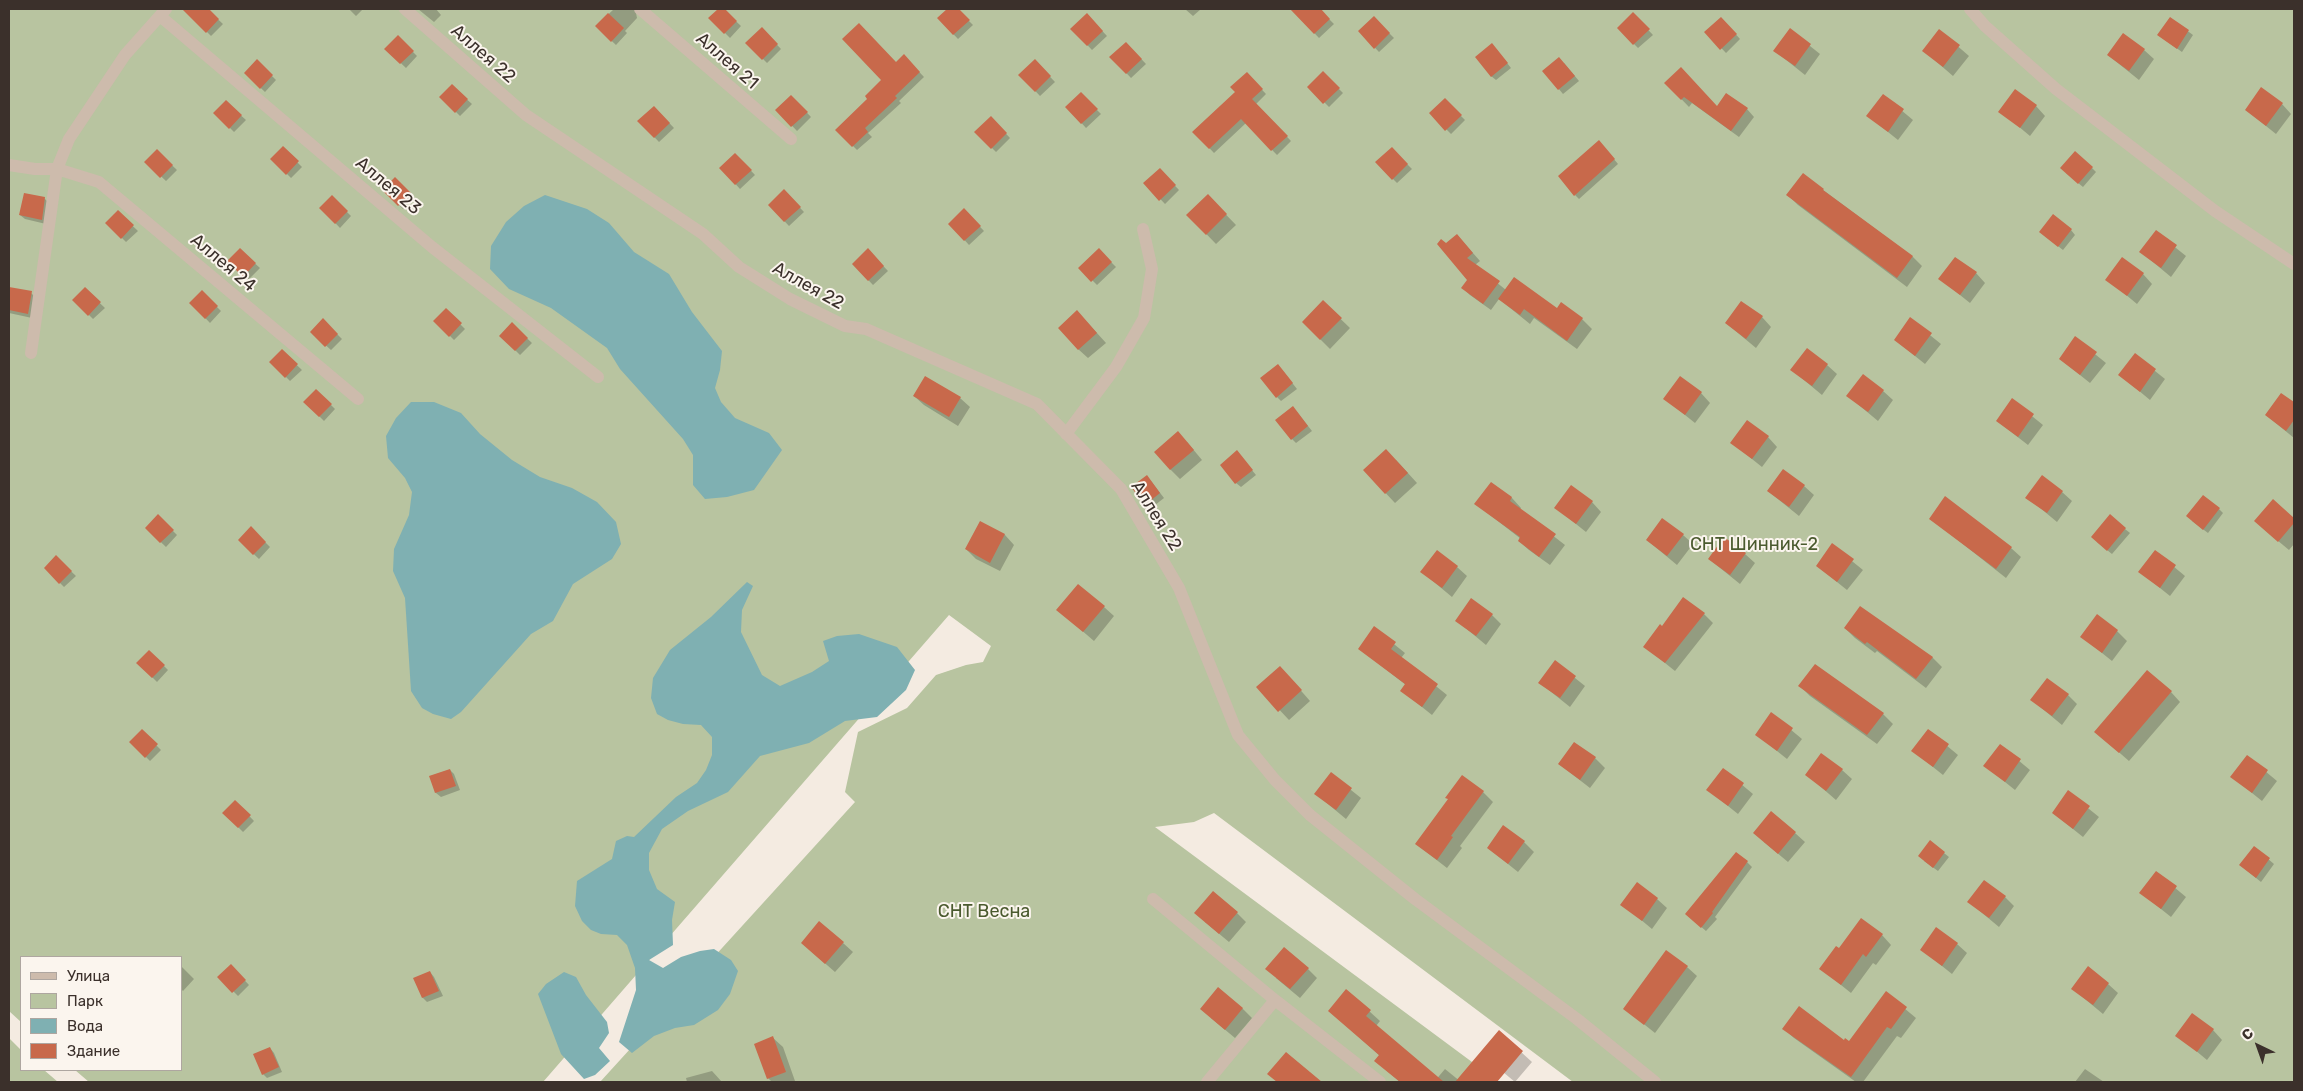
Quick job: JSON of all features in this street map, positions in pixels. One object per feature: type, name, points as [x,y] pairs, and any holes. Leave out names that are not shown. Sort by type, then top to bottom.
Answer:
[{"type":"street","name":"Аллея 22","points":[[405,9],[526,116],[704,234],[739,267],[790,299],[845,326],[866,329],[1037,404],[1121,489],[1179,588],[1238,735],[1275,780],[1310,815],[1415,899],[1577,1019],[1655,1082]]},
{"type":"street","name":"Аллея 21","points":[[640,9],[791,139]]},
{"type":"street","points":[[1970,9],[1986,26],[2056,89],[2215,211],[2294,264]]},
{"type":"street","points":[[31,353],[58,169],[69,139],[125,55],[163,12]]},
{"type":"street","name":"Аллея 23","points":[[163,12],[432,246],[598,377]]},
{"type":"street","name":"Аллея 24","points":[[9,165],[35,169],[58,169],[99,182],[358,399]]},
{"type":"street","points":[[1066,434],[1116,367],[1144,318],[1152,269],[1143,229]]},
{"type":"street","points":[[1153,899],[1275,1000],[1380,1082]]},
{"type":"street","points":[[1207,1082],[1275,1000]]},
{"type":"green space","name":"СНТ Шинник-2","points":[[9,9],[2294,9],[2294,1079],[2292,1082],[1573,1082],[1214,813],[1194,822],[1155,827],[1499,1082],[600,1082],[855,802],[845,792],[858,732],[907,708],[936,675],[966,665],[983,662],[991,646],[949,615],[543,1082],[89,1082],[76,1071],[182,1071],[182,956],[20,956],[20,1021],[9,1011]]},
{"type":"green space","points":[[9,1038],[20,1049],[20,1071],[45,1071],[58,1082],[9,1082]]},
{"type":"water","points":[[545,195],[587,209],[609,223],[634,252],[669,274],[692,312],[722,351],[720,370],[715,388],[721,402],[735,418],[769,433],[782,450],[754,490],[727,497],[705,499],[693,485],[693,455],[683,439],[620,369],[607,348],[551,308],[509,289],[490,269],[491,246],[506,222],[524,206]]},
{"type":"water","points":[[411,402],[434,402],[461,413],[480,434],[512,460],[540,477],[572,488],[597,502],[616,522],[621,544],[612,559],[573,584],[553,621],[531,634],[461,712],[451,719],[433,714],[422,708],[411,691],[405,598],[393,571],[394,549],[409,515],[412,492],[405,478],[388,458],[386,436],[396,418]]},
{"type":"water","points":[[747,582],[753,586],[742,610],[741,632],[762,675],[780,686],[812,672],[829,661],[823,641],[837,636],[859,634],[897,647],[915,670],[906,690],[877,717],[845,721],[809,743],[760,756],[728,792],[688,811],[662,829],[649,853],[649,870],[657,889],[675,902],[672,920],[673,945],[649,960],[663,968],[681,957],[714,949],[731,960],[738,971],[730,994],[718,1010],[694,1025],[675,1028],[654,1036],[632,1053],[619,1042],[636,990],[635,968],[627,945],[617,935],[601,934],[591,930],[582,921],[575,906],[577,881],[612,859],[616,841],[627,836],[634,837],[676,797],[697,783],[706,770],[712,755],[712,737],[701,725],[683,724],[668,720],[657,714],[651,698],[653,678],[670,650],[711,617]]},
{"type":"water","points":[[564,972],[576,977],[586,995],[607,1022],[609,1033],[599,1048],[610,1061],[595,1075],[584,1079],[561,1054],[538,994],[546,984]]},
{"type":"building","points":[[182,9],[209,9],[219,19],[206,33]]},
{"type":"building","points":[[718,9],[725,9],[737,21],[724,34],[708,18]]},
{"type":"building","points":[[947,9],[959,9],[970,20],[953,35],[937,18]]},
{"type":"building","points":[[1290,9],[1321,9],[1330,19],[1314,34]]},
{"type":"building","points":[[1633,12],[1650,29],[1633,45],[1617,28]]},
{"type":"building","points":[[608,13],[624,28],[611,42],[595,26]]},
{"type":"building","points":[[1087,13],[1103,31],[1087,46],[1070,29]]},
{"type":"building","points":[[1374,16],[1390,33],[1374,49],[1358,31]]},
{"type":"building","points":[[1721,17],[1737,34],[1720,50],[1704,32]]},
{"type":"building","points":[[2170,17],[2189,30],[2177,49],[2157,35]]},
{"type":"building","points":[[859,23],[896,62],[904,54],[920,72],[895,96],[897,98],[865,128],[868,132],[852,147],[835,130],[867,99],[865,96],[881,80],[842,39]]},
{"type":"building","points":[[762,27],[778,44],[762,60],[745,43]]},
{"type":"building","points":[[1790,28],[1811,44],[1795,66],[1773,51]]},
{"type":"building","points":[[1939,29],[1960,45],[1943,67],[1922,51]]},
{"type":"building","points":[[2123,33],[2145,49],[2129,71],[2107,55]]},
{"type":"building","points":[[398,35],[414,51],[400,64],[384,49]]},
{"type":"building","points":[[1126,42],[1142,59],[1126,74],[1109,57]]},
{"type":"building","points":[[1492,43],[1508,63],[1491,77],[1475,57]]},
{"type":"building","points":[[1559,57],[1575,76],[1558,90],[1542,71]]},
{"type":"building","points":[[257,59],[273,75],[260,89],[244,73]]},
{"type":"building","points":[[1035,59],[1051,76],[1035,92],[1018,75]]},
{"type":"building","points":[[1681,67],[1717,106],[1726,93],[1748,108],[1731,131],[1684,97],[1681,100],[1664,83]]},
{"type":"building","points":[[1323,71],[1340,88],[1323,104],[1307,87]]},
{"type":"building","points":[[1247,72],[1263,89],[1252,99],[1288,136],[1271,151],[1241,119],[1209,149],[1192,132],[1235,92],[1230,87]]},
{"type":"building","points":[[452,84],[468,99],[455,113],[439,97]]},
{"type":"building","points":[[2261,87],[2283,103],[2266,126],[2245,110]]},
{"type":"building","points":[[2015,89],[2037,105],[2020,128],[1998,112]]},
{"type":"building","points":[[1081,92],[1098,109],[1081,124],[1065,107]]},
{"type":"building","points":[[1883,94],[1904,109],[1888,132],[1866,116]]},
{"type":"building","points":[[791,95],[808,112],[791,127],[775,110]]},
{"type":"building","points":[[1445,98],[1462,115],[1445,131],[1429,113]]},
{"type":"building","points":[[226,100],[242,115],[229,129],[213,113]]},
{"type":"building","points":[[654,106],[670,123],[654,138],[637,121]]},
{"type":"building","points":[[991,116],[1007,133],[991,149],[974,132]]},
{"type":"building","points":[[1599,140],[1615,159],[1574,196],[1558,176]]},
{"type":"building","points":[[283,146],[299,161],[286,175],[270,159]]},
{"type":"building","points":[[1392,147],[1408,164],[1392,180],[1375,162]]},
{"type":"building","points":[[157,149],[173,165],[160,178],[144,162]]},
{"type":"building","points":[[2075,151],[2093,167],[2078,184],[2060,168]]},
{"type":"building","points":[[735,153],[752,170],[735,185],[719,168]]},
{"type":"building","points":[[1160,168],[1176,185],[1159,201],[1143,183]]},
{"type":"building","points":[[1803,173],[1823,190],[1913,256],[1897,278],[1786,195]]},
{"type":"building","points":[[395,177],[411,193],[398,206],[382,190]]},
{"type":"building","points":[[784,189],[801,207],[784,222],[768,205]]},
{"type":"building","points":[[24,193],[45,197],[42,220],[19,215]]},
{"type":"building","points":[[1208,194],[1227,214],[1206,235],[1186,215]]},
{"type":"building","points":[[332,195],[348,211],[335,224],[319,208]]},
{"type":"building","points":[[964,208],[981,226],[964,241],[948,224]]},
{"type":"building","points":[[118,210],[134,225],[121,239],[105,223]]},
{"type":"building","points":[[2053,214],[2072,229],[2058,247],[2039,232]]},
{"type":"building","points":[[2156,230],[2177,245],[2161,268],[2139,252]]},
{"type":"building","points":[[1457,234],[1473,253],[1467,258],[1500,281],[1483,304],[1461,288],[1467,280],[1437,244],[1441,239],[1446,243]]},
{"type":"building","points":[[240,248],[256,263],[243,277],[227,261]]},
{"type":"building","points":[[868,248],[884,266],[868,281],[852,264]]},
{"type":"building","points":[[1099,248],[1112,262],[1091,282],[1078,268]]},
{"type":"building","points":[[1955,257],[1977,272],[1960,295],[1938,279]]},
{"type":"building","points":[[2122,257],[2144,273],[2127,296],[2105,280]]},
{"type":"building","points":[[1514,277],[1557,308],[1561,302],[1583,318],[1567,341],[1524,309],[1520,315],[1498,299]]},
{"type":"building","points":[[9,287],[32,291],[28,314],[9,310]]},
{"type":"building","points":[[85,287],[101,302],[88,316],[72,300]]},
{"type":"building","points":[[202,290],[218,306],[205,319],[189,303]]},
{"type":"building","points":[[1323,300],[1342,318],[1320,340],[1302,322]]},
{"type":"building","points":[[1741,301],[1763,316],[1746,339],[1725,323]]},
{"type":"building","points":[[446,308],[462,323],[449,337],[433,321]]},
{"type":"building","points":[[1077,310],[1097,333],[1078,350],[1058,328]]},
{"type":"building","points":[[1910,317],[1932,333],[1915,356],[1894,340]]},
{"type":"building","points":[[323,318],[338,334],[325,347],[310,332]]},
{"type":"building","points":[[512,322],[528,338],[515,351],[499,336]]},
{"type":"building","points":[[2075,336],[2097,352],[2080,375],[2059,359]]},
{"type":"building","points":[[1807,348],[1828,364],[1812,386],[1790,370]]},
{"type":"building","points":[[282,349],[298,364],[285,378],[269,362]]},
{"type":"building","points":[[2135,353],[2156,369],[2140,392],[2118,375]]},
{"type":"building","points":[[1278,364],[1293,383],[1276,398],[1260,378]]},
{"type":"building","points":[[1863,374],[1884,390],[1868,412],[1846,396]]},
{"type":"building","points":[[925,376],[961,397],[949,417],[913,396]]},
{"type":"building","points":[[1680,376],[1702,392],[1685,415],[1663,399]]},
{"type":"building","points":[[316,389],[332,404],[319,417],[303,402]]},
{"type":"building","points":[[2281,393],[2294,402],[2294,420],[2286,431],[2265,415]]},
{"type":"building","points":[[2012,398],[2034,414],[2018,437],[1996,421]]},
{"type":"building","points":[[1293,406],[1308,426],[1291,440],[1275,420]]},
{"type":"building","points":[[1747,420],[1769,436],[1752,459],[1730,443]]},
{"type":"building","points":[[1178,431],[1194,450],[1170,470],[1154,452]]},
{"type":"building","points":[[1386,449],[1408,473],[1385,494],[1363,470]]},
{"type":"building","points":[[1237,450],[1253,470],[1235,484],[1220,465]]},
{"type":"building","points":[[1783,469],[1805,485],[1789,507],[1767,491]]},
{"type":"building","points":[[1147,475],[1160,493],[1145,505],[1131,487]]},
{"type":"building","points":[[2042,475],[2063,491],[2047,513],[2025,498]]},
{"type":"building","points":[[1491,482],[1512,497],[1510,501],[1556,534],[1539,557],[1518,541],[1520,537],[1474,504]]},
{"type":"building","points":[[1571,485],[1593,501],[1576,524],[1554,508]]},
{"type":"building","points":[[2203,495],[2220,508],[2203,530],[2186,516]]},
{"type":"building","points":[[1945,496],[2012,547],[1996,569],[1929,519]]},
{"type":"building","points":[[2273,499],[2294,518],[2294,523],[2278,542],[2254,521]]},
{"type":"building","points":[[158,514],[174,530],[160,543],[145,528]]},
{"type":"building","points":[[2110,514],[2126,528],[2107,551],[2091,537]]},
{"type":"building","points":[[1662,518],[1684,534],[1667,556],[1646,540]]},
{"type":"building","points":[[980,521],[1005,534],[990,563],[965,549]]},
{"type":"building","points":[[251,526],[266,542],[253,555],[238,540]]},
{"type":"building","points":[[1724,537],[1746,553],[1730,575],[1708,559]]},
{"type":"building","points":[[1832,543],[1854,559],[1837,582],[1816,566]]},
{"type":"building","points":[[1437,550],[1458,566],[1442,588],[1420,572]]},
{"type":"building","points":[[2155,550],[2176,565],[2160,588],[2138,572]]},
{"type":"building","points":[[56,555],[72,571],[59,584],[44,568]]},
{"type":"building","points":[[1078,584],[1105,606],[1083,632],[1056,610]]},
{"type":"building","points":[[1683,597],[1705,613],[1665,663],[1643,647],[1660,624],[1662,626]]},
{"type":"building","points":[[1471,598],[1493,614],[1476,636],[1455,621]]},
{"type":"building","points":[[1860,606],[1933,657],[1916,679],[1867,642],[1865,644],[1844,628]]},
{"type":"building","points":[[2097,614],[2118,630],[2102,653],[2080,637]]},
{"type":"building","points":[[1374,626],[1396,642],[1391,649],[1438,684],[1422,707],[1400,691],[1405,684],[1358,649]]},
{"type":"building","points":[[149,650],[165,665],[152,678],[136,663]]},
{"type":"building","points":[[1555,660],[1576,676],[1560,698],[1538,683]]},
{"type":"building","points":[[1815,664],[1884,713],[1867,735],[1798,686]]},
{"type":"building","points":[[1280,666],[1302,690],[1278,712],[1256,687]]},
{"type":"building","points":[[2147,670],[2172,691],[2119,753],[2094,732]]},
{"type":"building","points":[[2047,678],[2069,694],[2052,716],[2030,700]]},
{"type":"building","points":[[1771,712],[1793,728],[1777,751],[1755,735]]},
{"type":"building","points":[[142,729],[158,744],[145,758],[129,742]]},
{"type":"building","points":[[1928,729],[1949,744],[1933,767],[1911,751]]},
{"type":"building","points":[[1574,742],[1596,757],[1580,780],[1558,764]]},
{"type":"building","points":[[2000,744],[2021,759],[2005,782],[1983,766]]},
{"type":"building","points":[[1821,753],[1843,769],[1826,791],[1805,775]]},
{"type":"building","points":[[2247,755],[2268,770],[2252,793],[2230,777]]},
{"type":"building","points":[[1723,768],[1744,783],[1728,806],[1706,790]]},
{"type":"building","points":[[450,769],[456,786],[435,793],[429,776]]},
{"type":"building","points":[[1331,772],[1352,788],[1336,810],[1314,794]]},
{"type":"building","points":[[1462,775],[1484,791],[1451,836],[1453,837],[1437,860],[1415,844],[1448,799],[1445,798]]},
{"type":"building","points":[[2068,790],[2090,806],[2073,829],[2052,813]]},
{"type":"building","points":[[235,800],[251,815],[238,828],[222,813]]},
{"type":"building","points":[[1771,811],[1796,832],[1778,854],[1753,833]]},
{"type":"building","points":[[1503,825],[1525,841],[1508,864],[1487,848]]},
{"type":"building","points":[[1930,840],[1945,852],[1933,868],[1918,856]]},
{"type":"building","points":[[2254,846],[2270,858],[2256,878],[2239,865]]},
{"type":"building","points":[[1736,852],[1748,861],[1701,928],[1685,914]]},
{"type":"building","points":[[2156,871],[2177,886],[2161,909],[2139,893]]},
{"type":"building","points":[[1984,880],[2006,896],[1989,918],[1967,902]]},
{"type":"building","points":[[1637,882],[1658,898],[1642,921],[1620,905]]},
{"type":"building","points":[[1213,891],[1238,912],[1219,934],[1194,913]]},
{"type":"building","points":[[1861,918],[1883,934],[1866,957],[1863,954],[1841,985],[1819,969],[1836,946],[1839,948]]},
{"type":"building","points":[[819,921],[844,942],[825,964],[801,943]]},
{"type":"building","points":[[1936,927],[1958,943],[1942,966],[1920,950]]},
{"type":"building","points":[[1284,947],[1309,968],[1290,989],[1265,969]]},
{"type":"building","points":[[1666,950],[1688,966],[1644,1025],[1623,1009]]},
{"type":"building","points":[[231,964],[246,980],[232,993],[217,977]]},
{"type":"building","points":[[2088,966],[2109,983],[2093,1005],[2071,989]]},
{"type":"building","points":[[430,971],[439,991],[422,998],[413,978]]},
{"type":"building","points":[[1218,987],[1243,1008],[1225,1030],[1200,1009]]},
{"type":"building","points":[[1346,989],[1371,1010],[1366,1016],[1444,1082],[1400,1082],[1374,1061],[1379,1055],[1328,1011]]},
{"type":"building","points":[[1886,991],[1907,1007],[1891,1029],[1887,1027],[1851,1077],[1782,1029],[1799,1006],[1844,1040],[1845,1038],[1849,1041]]},
{"type":"building","points":[[2192,1013],[2214,1029],[2197,1052],[2175,1036]]},
{"type":"building","points":[[1499,1030],[1523,1051],[1497,1082],[1455,1082]]},
{"type":"building","points":[[773,1036],[786,1072],[767,1079],[754,1044]]},
{"type":"building","points":[[270,1047],[279,1067],[262,1075],[253,1054]]},
{"type":"building","points":[[1286,1052],[1322,1082],[1277,1082],[1267,1074]]},
{"type":"park label","name":"СНТ Весна","points":[[984,912]]}]
